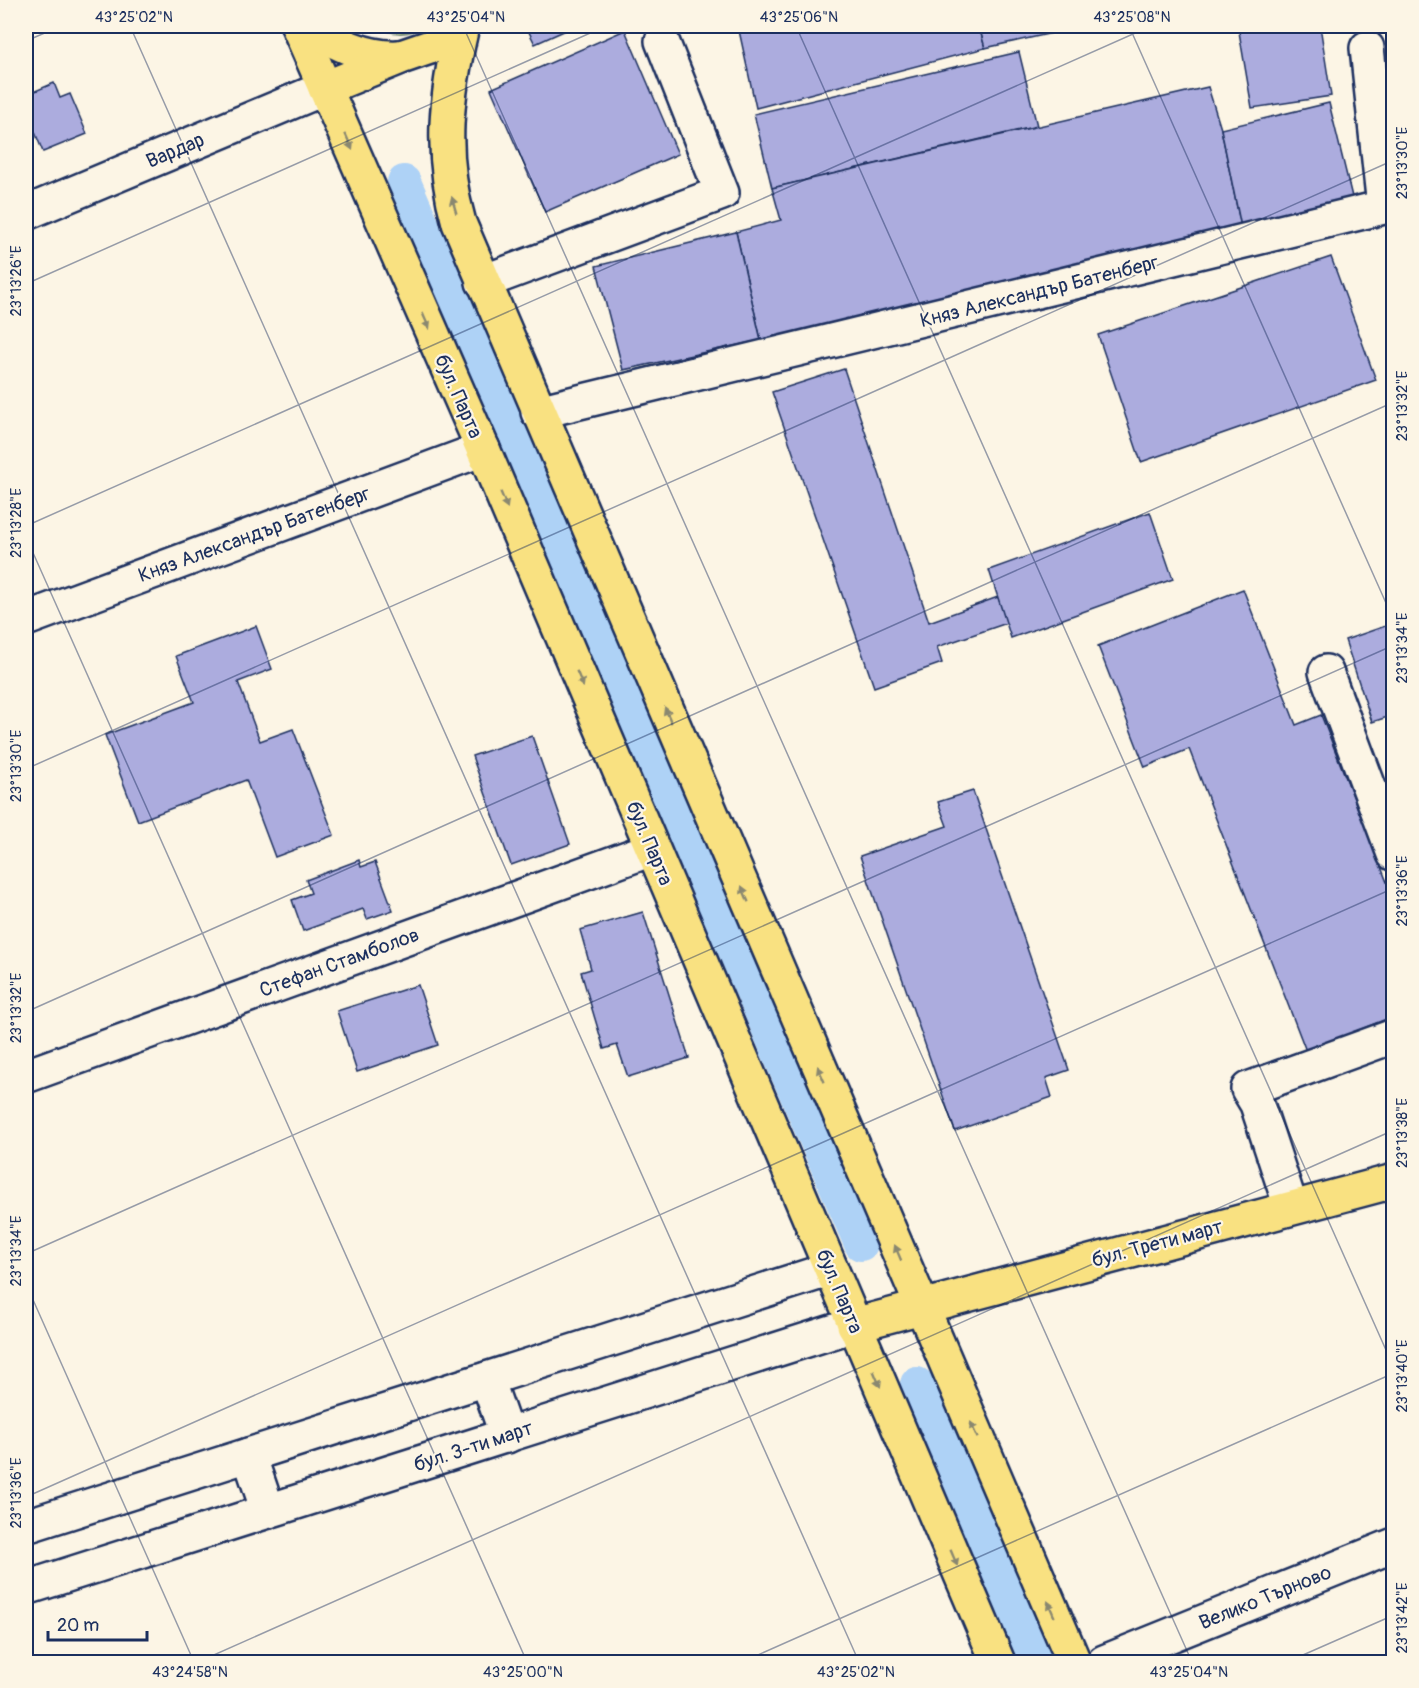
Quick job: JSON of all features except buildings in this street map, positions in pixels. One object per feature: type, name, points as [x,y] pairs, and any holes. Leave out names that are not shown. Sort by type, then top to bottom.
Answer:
[{"type":"main road","name":"бул. Парта","points":[[298,26],[483,449],[998,1662]]},
{"type":"main road","points":[[306,26],[359,52],[373,56],[401,57]]},
{"type":"main road","points":[[325,88],[461,31]]},
{"type":"main road","points":[[461,31],[447,112],[445,146],[449,186],[459,223],[1074,1662]]},
{"type":"main road","name":"бул. Трети март","points":[[921,1307],[1394,1181]]},
{"type":"main road","name":"бул. 3-ти март","points":[[854,1325],[921,1307]]},
{"type":"street","points":[[483,282],[722,193],[662,41]]},
{"type":"street","name":"Княз Александър Батенберг","points":[[538,412],[1384,207],[1367,48]]},
{"type":"street","name":"Вардар","points":[[26,213],[325,88]]},
{"type":"street","name":"Княз Александър Батенберг","points":[[26,619],[483,449]]},
{"type":"street","points":[[1326,672],[1394,854]]},
{"type":"street","name":"Стефан Стамболов","points":[[26,1076],[652,849]]},
{"type":"street","points":[[1291,1207],[1257,1104],[1248,1089],[1394,1036]]},
{"type":"street","points":[[26,1526],[831,1269]]},
{"type":"street","name":"бул. 3-ти март","points":[[26,1588],[854,1325]]},
{"type":"street","points":[[487,1378],[507,1436]]},
{"type":"street","points":[[249,1455],[268,1511]]},
{"type":"street","name":"Велико Търново","points":[[1104,1662],[1394,1545]]},
{"type":"green space","points":[[373,26],[424,26],[411,32],[398,33]]},
{"type":"waterway","points":[[404,182],[861,1244]]},
{"type":"waterway","points":[[917,1384],[1036,1662]]}]
